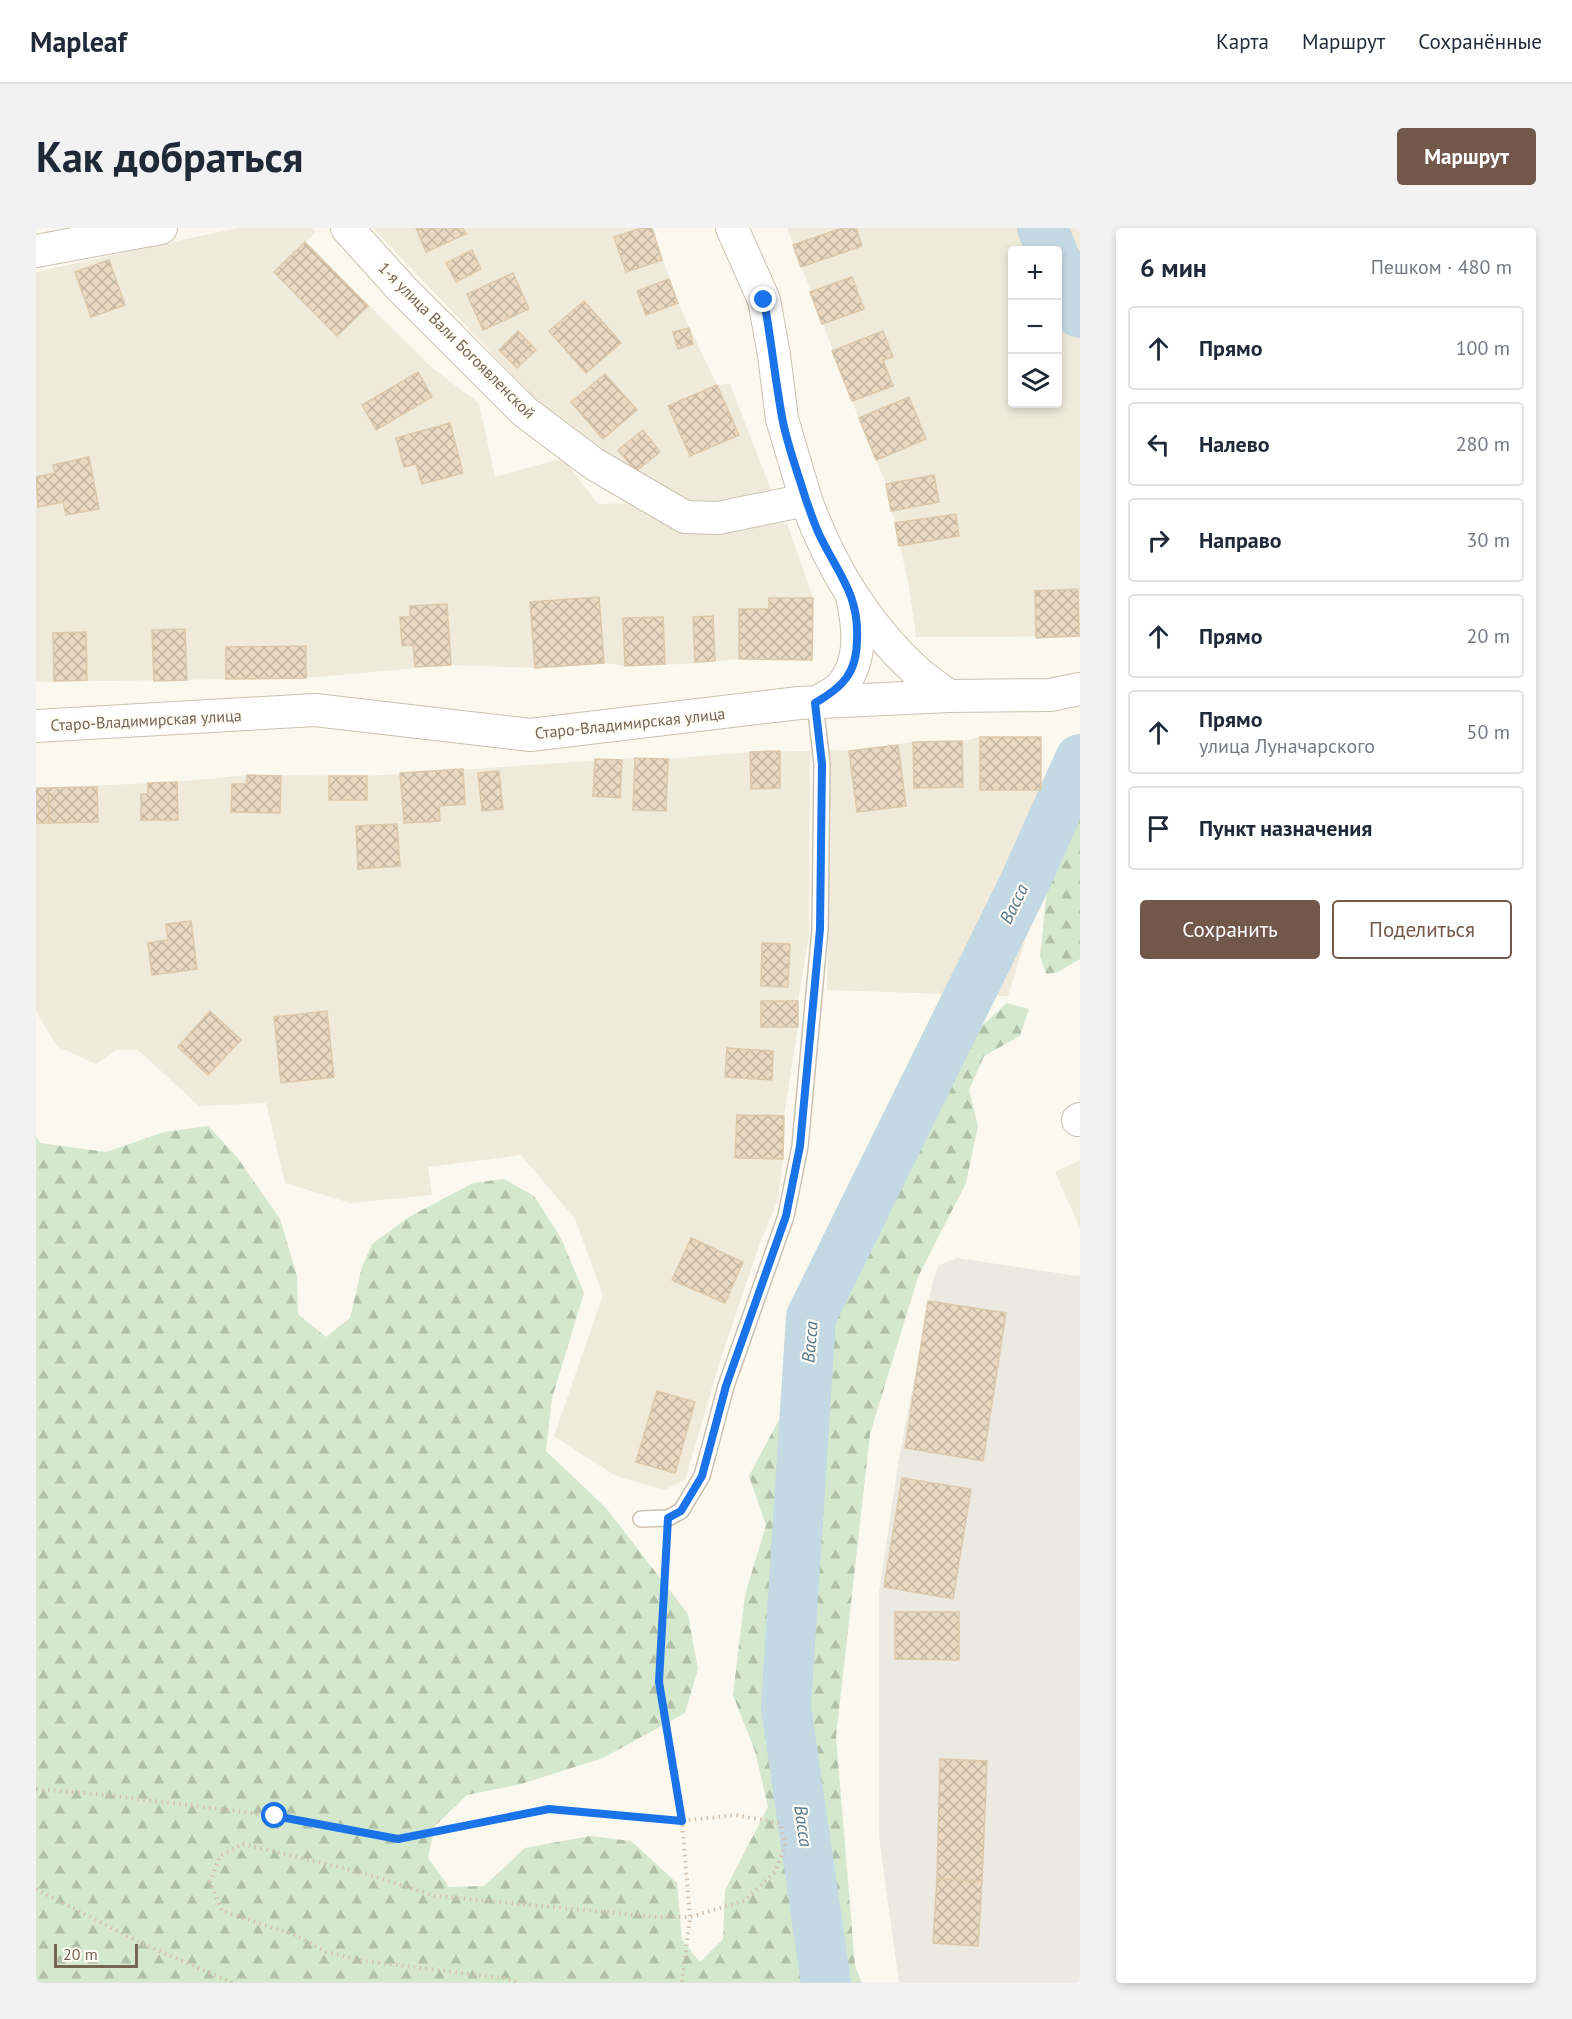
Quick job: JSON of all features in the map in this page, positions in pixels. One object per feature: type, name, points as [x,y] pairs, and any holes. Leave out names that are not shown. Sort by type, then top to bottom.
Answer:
[{"type":"street","points":[[36,251],[128,236],[161,228]]},
{"type":"street","name":"1-я улица Вали Богоявленской","points":[[347,228],[402,289],[525,412],[594,464],[685,517],[718,518],[806,500]]},
{"type":"street","points":[[732,228],[764,300],[782,419],[806,500],[820,537],[851,593],[876,627],[916,671],[949,696]]},
{"type":"street","points":[[815,703],[838,689],[856,659],[856,616],[851,593]]},
{"type":"street","name":"Старо-Владимирская улица","points":[[36,726],[315,710],[530,735],[799,703],[949,696],[1050,695],[1080,689]]},
{"type":"lane","points":[[641,1519],[668,1518],[681,1511],[702,1476],[726,1386],[786,1216],[800,1146],[820,929],[822,764],[815,703]]},
{"type":"path","points":[[668,1518],[659,1682],[682,1821],[690,1917],[682,1983]]},
{"type":"path","points":[[36,1790],[106,1795],[275,1816],[398,1839],[549,1809],[682,1821],[735,1815],[780,1823],[785,1845],[775,1872],[744,1901],[690,1917],[658,1917],[435,1896],[367,1874],[243,1844],[220,1856],[210,1882],[222,1911],[295,1935],[326,1952],[364,1961],[504,1978],[519,1983]]},
{"type":"path","points":[[36,1889],[140,1942],[233,1983]]},
{"type":"shaded area","points":[[237,228],[313,228],[316,232],[305,242],[432,368],[479,403],[495,477],[563,458],[598,504],[641,503],[676,530],[787,523],[813,598],[812,660],[739,659],[684,664],[625,666],[604,663],[535,668],[451,665],[306,678],[36,682],[36,272]]},
{"type":"shaded area","points":[[373,228],[652,228],[678,303],[717,385],[730,384],[771,490],[697,506],[609,458],[541,405]]},
{"type":"shaded area","points":[[787,228],[1080,228],[1080,636],[916,637],[909,586],[886,484]]},
{"type":"shaded area","points":[[980,737],[1041,737],[1041,790],[1034,911],[1008,996],[827,990],[831,815],[827,749],[849,751],[913,742],[962,741]]},
{"type":"shaded area","points":[[810,751],[809,935],[798,1001],[798,1027],[784,1116],[783,1159],[778,1200],[761,1240],[721,1358],[685,1480],[664,1490],[616,1476],[554,1436],[603,1295],[575,1219],[521,1155],[428,1167],[432,1195],[350,1203],[285,1183],[266,1103],[199,1106],[138,1050],[116,1050],[96,1064],[58,1047],[36,1012],[36,788],[177,782],[247,775],[367,776],[635,758],[668,759],[750,752]]},
{"type":"shaded area","points":[[1080,1160],[1080,1228],[1055,1172]]},
{"type":"shaded area","points":[[957,1258],[1080,1275],[1080,1983],[899,1983],[879,1836],[879,1593],[898,1464],[933,1280],[939,1265]]},
{"type":"green space","points":[[1080,802],[1080,959],[1058,972],[1046,974],[1040,956],[1050,862]]},
{"type":"green space","points":[[1007,1003],[1029,1009],[1020,1036],[984,1056],[969,1090],[978,1126],[966,1183],[918,1277],[870,1434],[836,1737],[855,1966],[862,1983],[36,1983],[36,1136],[40,1143],[106,1152],[164,1132],[208,1126],[237,1157],[280,1219],[297,1276],[298,1314],[326,1337],[350,1318],[362,1267],[372,1244],[409,1217],[473,1183],[504,1179],[534,1196],[561,1238],[584,1293],[552,1398],[546,1451],[606,1508],[688,1614],[698,1669],[685,1713],[603,1758],[521,1784],[467,1795],[435,1826],[428,1858],[449,1887],[484,1886],[525,1848],[590,1836],[631,1841],[677,1883],[682,1940],[700,1962],[723,1939],[725,1890],[768,1807],[755,1751],[733,1695],[745,1595],[766,1525],[749,1476],[782,1414],[826,1305],[878,1222],[915,1134],[973,1034]]},
{"type":"building","points":[[416,228],[463,228],[466,234],[426,252]]},
{"type":"building","points":[[641,228],[652,228],[662,260],[626,272],[614,237]]},
{"type":"building","points":[[842,228],[856,228],[862,246],[801,267],[793,245]]},
{"type":"building","points":[[305,242],[368,306],[337,336],[274,272]]},
{"type":"building","points":[[472,250],[481,269],[456,282],[446,263]]},
{"type":"building","points":[[109,260],[125,305],[91,317],[75,272]]},
{"type":"building","points":[[513,273],[529,309],[483,330],[467,294]]},
{"type":"building","points":[[852,277],[864,309],[822,324],[810,292]]},
{"type":"building","points":[[669,279],[678,303],[646,315],[637,291]]},
{"type":"building","points":[[584,301],[621,343],[586,373],[549,331]]},
{"type":"building","points":[[689,328],[693,344],[678,349],[673,332]]},
{"type":"building","points":[[518,331],[536,350],[517,368],[499,350]]},
{"type":"building","points":[[883,331],[893,357],[883,360],[893,386],[852,401],[832,351]]},
{"type":"building","points":[[418,372],[432,397],[376,430],[362,405]]},
{"type":"building","points":[[605,374],[637,410],[603,439],[571,402]]},
{"type":"building","points":[[717,385],[739,435],[690,456],[668,406]]},
{"type":"building","points":[[909,397],[926,439],[876,460],[859,418]]},
{"type":"building","points":[[450,423],[463,473],[422,484],[416,464],[404,467],[396,438]]},
{"type":"building","points":[[643,430],[660,452],[636,471],[618,450]]},
{"type":"building","points":[[89,457],[99,509],[66,515],[63,502],[38,507],[36,477],[55,473],[53,465]]},
{"type":"building","points":[[934,475],[939,502],[891,511],[886,484]]},
{"type":"building","points":[[956,514],[959,536],[899,546],[895,523]]},
{"type":"building","points":[[1078,589],[1079,636],[1036,638],[1035,591]]},
{"type":"building","points":[[599,597],[604,663],[535,668],[530,602]]},
{"type":"building","points":[[769,598],[813,598],[812,660],[739,659],[739,609],[769,609]]},
{"type":"building","points":[[447,604],[451,665],[415,667],[413,645],[402,646],[400,617],[410,617],[410,606]]},
{"type":"building","points":[[713,616],[715,661],[695,662],[693,617]]},
{"type":"building","points":[[663,617],[665,664],[625,666],[623,618]]},
{"type":"building","points":[[185,629],[187,680],[154,681],[152,630]]},
{"type":"building","points":[[86,632],[87,680],[54,681],[53,633]]},
{"type":"building","points":[[306,646],[306,678],[226,679],[226,647]]},
{"type":"building","points":[[980,737],[1041,737],[1041,790],[980,790]]},
{"type":"building","points":[[962,741],[963,787],[914,788],[913,742]]},
{"type":"building","points":[[898,745],[906,806],[857,812],[849,751]]},
{"type":"building","points":[[780,751],[780,788],[751,789],[750,752]]},
{"type":"building","points":[[635,758],[668,759],[666,811],[633,810]]},
{"type":"building","points":[[595,759],[622,760],[620,798],[593,796]]},
{"type":"building","points":[[463,769],[465,804],[439,806],[440,821],[404,823],[400,773]]},
{"type":"building","points":[[499,771],[503,809],[482,811],[478,773]]},
{"type":"building","points":[[247,775],[281,776],[280,813],[231,812],[232,784],[247,784]]},
{"type":"building","points":[[329,776],[367,776],[367,800],[329,800]]},
{"type":"building","points":[[177,782],[178,820],[141,820],[141,794],[148,794],[148,783]]},
{"type":"building","points":[[97,787],[98,822],[49,823],[48,788]]},
{"type":"building","points":[[36,788],[48,788],[49,823],[36,823]]},
{"type":"building","points":[[397,824],[400,866],[358,869],[356,826]]},
{"type":"building","points":[[191,921],[197,969],[152,975],[148,943],[168,940],[166,924]]},
{"type":"building","points":[[762,943],[790,944],[788,987],[761,986]]},
{"type":"building","points":[[761,1001],[798,1001],[798,1027],[761,1027]]},
{"type":"building","points":[[210,1011],[241,1040],[208,1075],[178,1047]]},
{"type":"building","points":[[327,1011],[334,1077],[281,1083],[274,1017]]},
{"type":"building","points":[[727,1048],[773,1051],[772,1080],[725,1077]]},
{"type":"building","points":[[737,1115],[784,1116],[783,1159],[735,1158]]},
{"type":"building","points":[[691,1238],[743,1262],[725,1303],[672,1280]]},
{"type":"building","points":[[928,1301],[1006,1313],[983,1461],[905,1448]]},
{"type":"building","points":[[657,1391],[695,1402],[675,1473],[636,1462]]},
{"type":"building","points":[[902,1478],[971,1489],[953,1599],[884,1587]]},
{"type":"building","points":[[895,1612],[959,1612],[959,1660],[895,1659]]},
{"type":"building","points":[[940,1759],[987,1761],[982,1881],[937,1879]]},
{"type":"building","points":[[937,1879],[982,1881],[978,1946],[933,1943]]},
{"type":"waterway","name":"Васса","points":[[1042,228],[1050,246]]},
{"type":"waterway","name":"Васса","points":[[1062,272],[1080,313]]},
{"type":"waterway","name":"Васса","points":[[826,1983],[786,1707],[811,1317],[1023,886],[1080,759]]},
{"type":"route","points":[[275,1816],[398,1839],[549,1809],[682,1821],[659,1682],[668,1518],[681,1511],[702,1476],[726,1386],[786,1216],[800,1146],[820,929],[822,764],[815,703],[838,689],[847,677],[856,659],[858,638],[851,593],[820,537],[806,500],[782,419],[764,300]]}]
